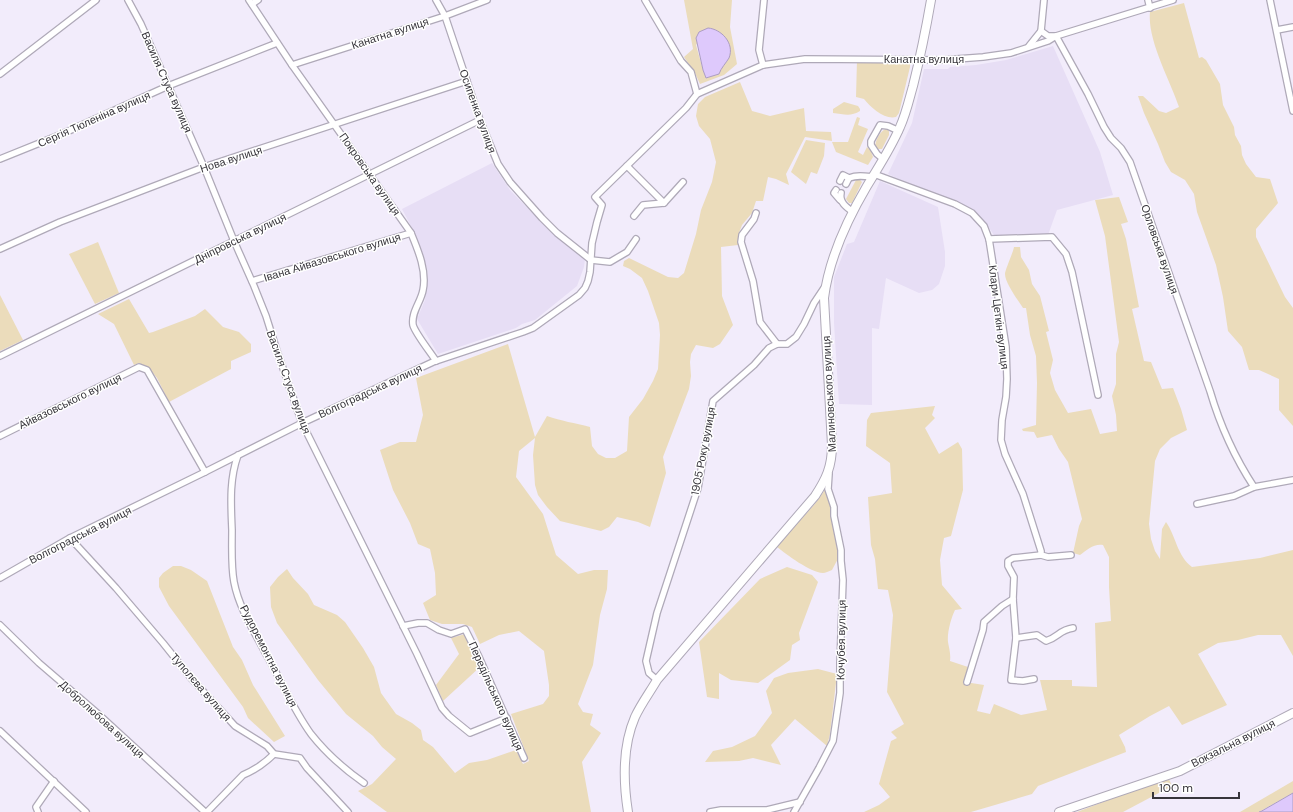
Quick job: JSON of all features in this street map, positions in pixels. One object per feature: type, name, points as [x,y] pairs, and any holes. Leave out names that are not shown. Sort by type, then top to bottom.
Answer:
[{"type":"main road","name":"Малиновського вулиця","points":[[628,812],[625,785],[625,752],[635,717],[657,680],[815,496],[829,471],[832,459],[832,446],[824,298],[826,286],[835,252],[843,232],[899,131],[906,113],[920,59],[931,0]]},
{"type":"main road","name":"Вокзальна вулиця","points":[[1059,812],[1180,771],[1293,713]]},
{"type":"street","points":[[0,74],[96,0]]},
{"type":"street","name":"Василя Стуса вулиця","points":[[128,0],[141,24],[252,281],[266,316],[302,422],[442,708],[449,716],[470,733],[507,718]]},
{"type":"street","points":[[250,2],[258,0]]},
{"type":"street","name":"Осипенка вулиця","points":[[436,0],[444,16],[468,81],[480,120],[498,164],[510,182],[557,233],[591,260]]},
{"type":"street","name":"Канатна вулиця","points":[[292,65],[444,16],[487,0]]},
{"type":"street","points":[[645,0],[680,61],[691,72],[697,94]]},
{"type":"street","points":[[763,65],[759,50],[764,0]]},
{"type":"street","points":[[1028,47],[1041,31],[1044,0]]},
{"type":"street","points":[[1148,0],[1150,8]]},
{"type":"street","name":"Канатна вулиця","points":[[591,260],[597,222],[602,205],[594,197],[686,108],[697,94],[763,65],[804,59],[957,59],[1011,53],[1048,41],[1056,36],[1173,0]]},
{"type":"street","points":[[1270,0],[1293,108]]},
{"type":"street","name":"Покровська вулиця","points":[[250,2],[292,65],[412,233],[424,279],[421,298],[413,316],[413,326],[436,361]]},
{"type":"street","points":[[1277,30],[1293,27]]},
{"type":"street","points":[[1041,31],[1048,36],[1056,36]]},
{"type":"street","name":"Орловська вулиця","points":[[1056,36],[1088,94],[1104,127],[1130,162],[1216,412],[1246,475],[1254,487]]},
{"type":"street","name":"Сергія Тюленіна вулиця","points":[[0,159],[62,134],[168,86],[278,44]]},
{"type":"street","name":"Нова вулиця","points":[[0,249],[60,222],[204,167],[468,81]]},
{"type":"street","name":"Дніпровська вулиця","points":[[0,356],[369,173],[480,120]]},
{"type":"street","points":[[883,160],[871,145],[871,141],[880,125],[884,124],[899,131]]},
{"type":"street","points":[[627,166],[664,203]]},
{"type":"street","points":[[843,183],[849,178],[863,175],[873,176]]},
{"type":"street","name":"Клари Цеткін вулиця","points":[[873,176],[955,204],[972,213],[984,226],[989,239],[1006,347],[1007,379],[1001,440],[1004,454],[1015,475],[1026,503],[1041,555]]},
{"type":"street","points":[[634,216],[643,205],[664,203],[683,182]]},
{"type":"street","points":[[838,192],[842,202],[853,212]]},
{"type":"street","points":[[756,213],[754,219],[742,235],[741,242],[753,281],[760,322],[777,344]]},
{"type":"street","name":"Івана Айвазовського вулиця","points":[[252,281],[412,233]]},
{"type":"street","points":[[989,239],[1052,237],[1066,254],[1072,272],[1098,395]]},
{"type":"street","points":[[591,260],[610,262],[627,252],[636,239]]},
{"type":"street","name":"Волгоградська вулиця","points":[[0,578],[70,538],[205,472],[302,422],[436,361],[523,332],[539,324],[585,288],[590,277],[591,260]]},
{"type":"street","name":"1905 Року вулиця","points":[[657,680],[649,673],[646,660],[657,613],[698,488],[713,401],[754,365],[768,348],[777,344],[787,344],[796,337],[814,303],[826,286]]},
{"type":"street","name":"Айвазовського вулиця","points":[[0,436],[139,367],[147,370],[205,472]]},
{"type":"street","name":"Рудоремонтна вулиця","points":[[238,455],[234,467],[231,497],[232,565],[234,582],[245,613],[277,676],[310,733],[348,772],[364,783]]},
{"type":"street","name":"Кочубея вулиця","points":[[794,812],[820,768],[834,740],[840,693],[843,580],[841,550],[834,516],[834,507],[828,489],[829,471]]},
{"type":"street","points":[[1198,504],[1234,496],[1254,487],[1293,480]]},
{"type":"street","name":"Туполєва вулиця","points":[[70,538],[116,588],[163,643],[190,678],[235,726],[267,746],[274,754]]},
{"type":"street","points":[[1034,679],[1023,681],[1011,680],[1016,638],[1013,600],[1014,577],[1008,566],[1008,561],[1013,558],[1041,555],[1071,555]]},
{"type":"street","points":[[967,682],[983,630],[984,622],[1002,606],[1013,600]]},
{"type":"street","name":"Передільського вулиця","points":[[403,626],[427,623],[439,630],[451,634],[465,629],[524,758]]},
{"type":"street","name":"Добролюбова вулиця","points":[[0,625],[39,663],[96,712],[206,812]]},
{"type":"street","points":[[1016,638],[1037,635],[1046,641],[1054,638],[1064,629],[1073,628]]},
{"type":"street","points":[[0,730],[86,812]]},
{"type":"street","points":[[206,812],[243,775],[265,762],[274,754],[300,758],[307,768],[348,812]]},
{"type":"street","points":[[38,812],[36,807],[54,781]]},
{"type":"street","points":[[710,812],[721,810],[767,810],[800,802]]},
{"type":"shaded area","points":[[684,0],[732,0],[730,27],[737,64],[724,75],[700,84],[695,73],[684,57],[693,49]],"holes":[[[708,29],[713,29],[721,68],[719,74],[706,78],[696,45]]]},
{"type":"shaded area","points":[[1184,3],[1199,58],[1202,57],[1206,60],[1220,84],[1223,105],[1234,127],[1235,135],[1241,146],[1242,155],[1246,164],[1256,177],[1270,179],[1278,203],[1256,229],[1256,237],[1285,297],[1293,308],[1293,426],[1279,410],[1279,379],[1259,370],[1249,370],[1242,347],[1228,331],[1216,265],[1197,212],[1194,194],[1185,180],[1171,172],[1165,162],[1138,96],[1143,96],[1159,111],[1166,113],[1179,107],[1155,47],[1150,23],[1150,12]]},
{"type":"shaded area","points":[[708,28],[718,31],[726,38],[730,47],[730,52],[729,58],[719,74],[706,78],[696,38],[699,32]]},
{"type":"shaded area","points":[[1053,46],[1100,152],[1113,195],[1057,210],[1048,235],[994,235],[985,222],[966,206],[937,194],[928,193],[888,174],[912,123],[924,69],[948,69],[950,67],[976,65],[1006,60]]},
{"type":"shaded area","points":[[857,60],[908,60],[910,67],[899,113],[896,117],[887,117],[883,115],[870,106],[864,99],[856,97]]},
{"type":"shaded area","points":[[740,82],[752,111],[770,116],[804,108],[806,131],[831,132],[832,141],[805,137],[786,174],[789,185],[768,177],[763,201],[756,201],[752,213],[742,225],[739,233],[738,245],[721,247],[722,296],[733,325],[720,344],[713,348],[696,345],[691,354],[691,376],[689,389],[663,457],[666,473],[650,527],[638,522],[617,517],[609,527],[601,531],[560,521],[538,495],[535,485],[533,455],[535,438],[519,451],[516,477],[543,514],[556,555],[578,574],[594,570],[608,570],[607,589],[600,615],[593,665],[578,704],[583,712],[593,714],[590,725],[601,733],[582,762],[591,812],[387,812],[358,791],[372,784],[396,759],[382,747],[373,736],[346,714],[318,680],[277,623],[271,607],[270,587],[287,569],[308,594],[314,605],[337,615],[345,622],[374,667],[381,693],[396,714],[421,730],[423,740],[433,747],[455,773],[469,763],[487,760],[516,750],[523,764],[529,761],[511,714],[543,704],[549,696],[549,685],[544,651],[519,631],[499,635],[480,644],[472,627],[463,624],[442,624],[430,620],[423,603],[436,595],[435,573],[430,549],[418,544],[410,523],[393,490],[380,450],[400,442],[416,442],[423,415],[416,378],[508,344],[535,437],[547,416],[590,427],[592,446],[598,454],[606,458],[615,458],[627,451],[629,417],[643,399],[658,369],[660,335],[659,323],[642,278],[630,269],[623,266],[624,261],[629,258],[668,277],[678,278],[684,273],[696,234],[701,210],[712,182],[716,162],[710,139],[699,126],[696,116],[698,104],[705,97]]},
{"type":"shaded area","points":[[844,102],[858,106],[860,111],[850,115],[833,113],[833,109]]},
{"type":"shaded area","points":[[857,117],[860,118],[858,125],[868,129],[858,152],[863,155],[867,147],[871,151],[873,157],[868,165],[836,152],[832,142],[848,142]]},
{"type":"shaded area","points":[[886,129],[889,131],[889,135],[882,149],[878,149],[875,147],[877,139]]},
{"type":"shaded area","points":[[806,140],[825,143],[824,156],[817,174],[811,172],[806,184],[791,172]]},
{"type":"shaded area","points":[[492,163],[510,190],[538,219],[556,236],[585,259],[584,267],[577,286],[535,320],[522,324],[516,328],[438,354],[417,319],[425,300],[428,272],[422,252],[402,209]]},
{"type":"shaded area","points":[[859,179],[862,182],[852,203],[849,203],[846,199],[856,180]]},
{"type":"shaded area","points":[[880,181],[938,207],[945,252],[945,266],[939,284],[932,290],[919,293],[886,278],[879,329],[872,328],[872,405],[839,404],[834,323],[834,277],[847,244],[854,242]]},
{"type":"shaded area","points":[[1119,197],[1128,222],[1121,224],[1126,239],[1139,307],[1132,309],[1144,361],[1151,362],[1162,389],[1173,388],[1187,430],[1171,438],[1160,449],[1155,461],[1149,524],[1151,539],[1155,551],[1160,559],[1162,529],[1166,522],[1180,552],[1192,567],[1260,558],[1293,550],[1293,656],[1281,635],[1258,635],[1218,643],[1198,654],[1227,705],[1182,725],[1169,706],[1119,735],[1126,752],[1038,786],[1032,794],[971,812],[864,812],[879,805],[890,797],[879,784],[891,741],[897,738],[891,732],[904,724],[887,692],[893,615],[888,590],[878,589],[875,559],[871,545],[868,497],[892,493],[890,463],[866,446],[867,420],[871,413],[935,406],[932,415],[935,418],[925,428],[939,454],[958,442],[962,449],[963,490],[951,536],[944,538],[940,560],[942,585],[962,609],[955,610],[948,634],[950,661],[968,667],[965,682],[984,685],[977,711],[990,714],[994,704],[1021,715],[1047,710],[1040,680],[1072,680],[1072,686],[1097,687],[1095,623],[1111,621],[1109,557],[1103,545],[1091,547],[1080,555],[1073,553],[1082,519],[1068,462],[1052,435],[1037,438],[1034,432],[1023,431],[1022,429],[1036,425],[1036,356],[1030,335],[1026,308],[1023,308],[1012,291],[1005,274],[1014,247],[1020,247],[1021,257],[1029,270],[1032,284],[1040,296],[1049,331],[1046,332],[1053,360],[1050,373],[1055,390],[1068,413],[1091,409],[1100,434],[1117,431],[1116,415],[1112,396],[1116,384],[1116,354],[1119,342],[1105,236],[1095,200]]},
{"type":"shaded area","points":[[98,242],[119,293],[95,304],[69,254]]},
{"type":"shaded area","points":[[0,295],[23,340],[0,351]]},
{"type":"shaded area","points":[[129,299],[149,333],[195,316],[205,309],[223,327],[239,332],[251,344],[251,352],[231,361],[231,369],[169,402],[157,378],[149,368],[139,363],[134,365],[114,324],[98,314]]},
{"type":"shaded area","points":[[827,486],[841,553],[832,570],[823,573],[812,570],[777,547],[816,503]]},
{"type":"shaded area","points":[[173,566],[181,566],[191,570],[207,581],[233,647],[242,660],[253,685],[285,736],[274,742],[248,718],[243,707],[169,606],[159,587],[159,578]]},
{"type":"shaded area","points":[[787,567],[812,575],[818,582],[799,633],[800,640],[792,645],[790,660],[758,683],[731,680],[719,673],[719,699],[707,697],[699,642],[760,579]]},
{"type":"shaded area","points":[[465,634],[480,667],[443,701],[436,685],[459,654],[451,638]]},
{"type":"shaded area","points":[[818,669],[837,674],[830,734],[827,746],[795,719],[771,745],[781,765],[753,758],[739,761],[705,762],[713,751],[732,747],[755,736],[772,713],[766,691],[774,678],[788,673]]},
{"type":"shaded area","points":[[1168,777],[1172,786],[1123,812],[1077,812]]},
{"type":"shaded area","points":[[1293,781],[1293,793],[1259,812],[1240,812]]},
{"type":"shaded area","points":[[1293,793],[1293,812],[1260,812]]}]
